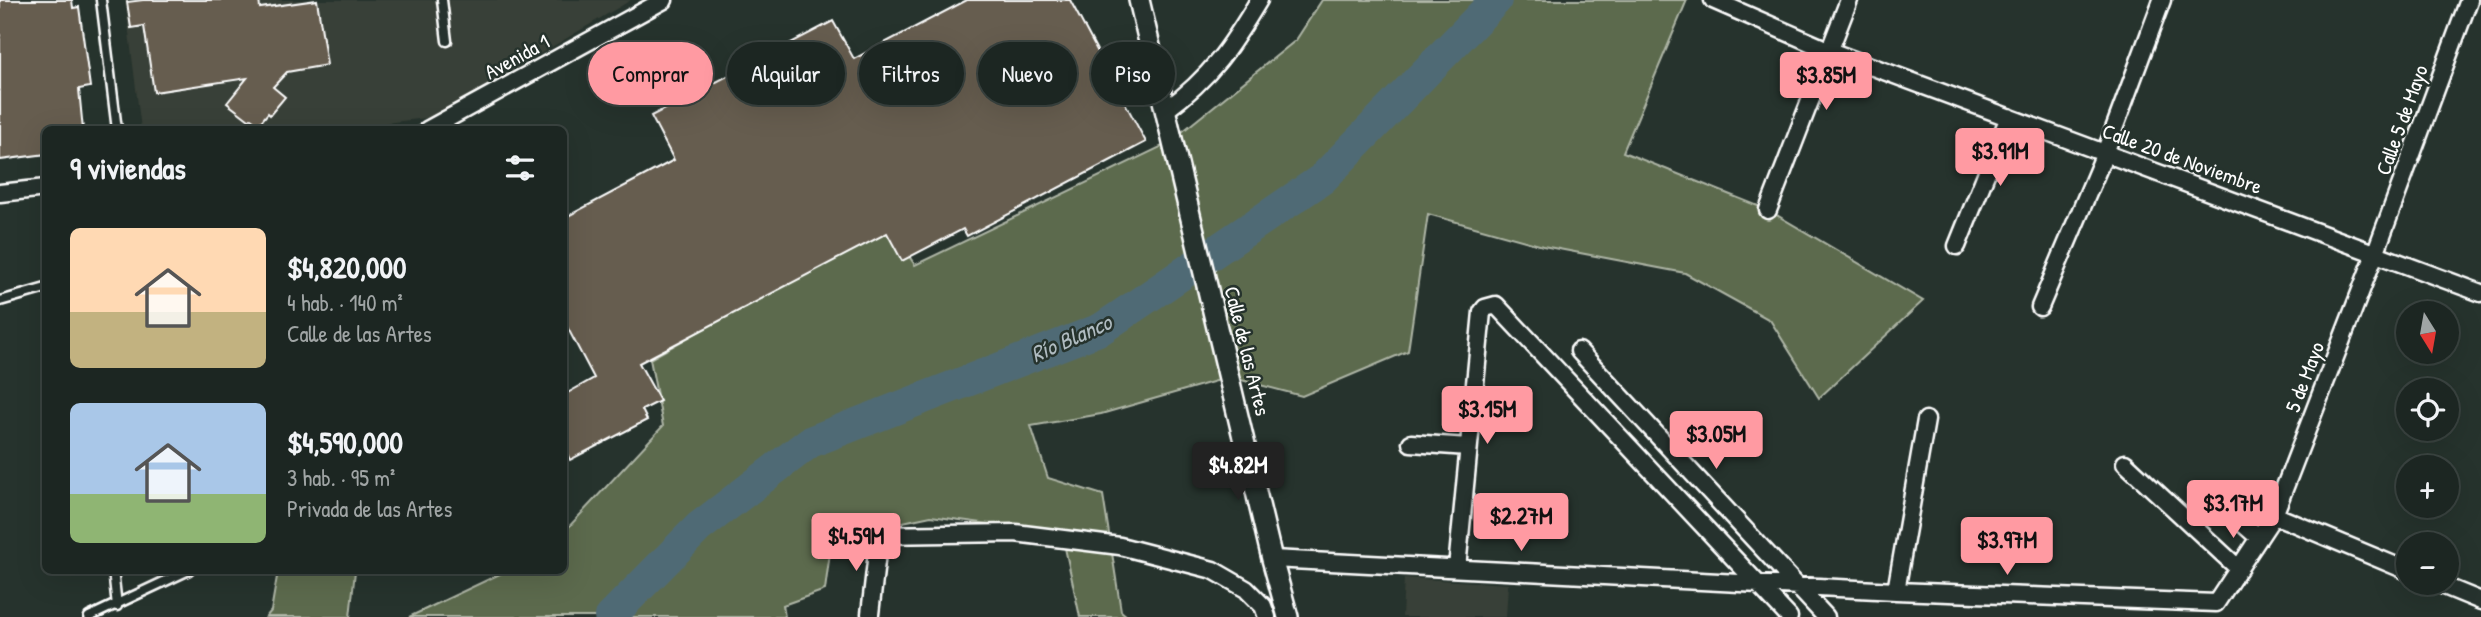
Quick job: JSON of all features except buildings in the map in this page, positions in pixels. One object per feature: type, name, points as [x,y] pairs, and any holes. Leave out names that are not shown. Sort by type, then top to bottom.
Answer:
[{"type":"street","name":"Avenida 1","points":[[433,126],[664,0]]},
{"type":"street","name":"Calle de las Artes","points":[[1139,0],[1288,617]]},
{"type":"street","points":[[1166,110],[1199,85],[1217,65],[1259,0]]},
{"type":"street","name":"Calle 20 de Noviembre","points":[[1713,0],[1830,51],[2481,293]]},
{"type":"street","points":[[1768,210],[1849,0]]},
{"type":"street","points":[[2040,307],[2105,153],[2162,0]]},
{"type":"street","name":"Calle 5 de Mayo","points":[[2375,254],[2469,0]]},
{"type":"street","points":[[1958,246],[2009,117]]},
{"type":"street","points":[[0,193],[42,188]]},
{"type":"street","name":"5 de Mayo","points":[[1896,591],[2216,603],[2274,515],[2375,254]]},
{"type":"street","points":[[1457,568],[1482,312],[1490,305],[1501,309],[1778,585],[1826,617]]},
{"type":"street","points":[[1579,351],[1778,585],[1788,617]]},
{"type":"street","points":[[1272,559],[1896,591],[1926,420]]},
{"type":"street","points":[[1411,443],[1468,447]]},
{"type":"street","points":[[2125,463],[2239,569]]},
{"type":"street","points":[[2232,514],[2259,538]]},
{"type":"street","points":[[2274,515],[2396,566]]},
{"type":"street","points":[[870,614],[878,535],[1015,533],[1120,547],[1213,570],[1246,589],[1263,606],[1267,617]]},
{"type":"street","points":[[2459,592],[2481,601]]},
{"type":"lane","points":[[101,0],[117,126]]},
{"type":"lane","points":[[442,0],[447,41]]},
{"type":"lane","points":[[0,301],[42,289]]},
{"type":"lane","points":[[113,574],[117,606]]},
{"type":"lane","points":[[89,617],[181,574]]},
{"type":"shaded area","points":[[125,0],[631,0],[434,117],[361,126],[141,126]]},
{"type":"shaded area","points":[[1404,578],[1508,584],[1506,617],[1402,617]]},
{"type":"green space","points":[[1322,0],[1687,0],[1623,152],[1768,210],[1923,301],[1819,398],[1770,320],[1685,273],[1543,246],[1428,214],[1408,351],[1302,396],[1230,377],[1101,414],[1031,426],[1048,478],[1103,495],[1121,611],[1128,617],[1080,617],[1062,534],[931,516],[832,537],[825,590],[783,605],[785,617],[409,617],[500,574],[567,574],[567,529],[663,426],[650,359],[888,225],[915,265],[1167,144],[1296,40]]},
{"type":"green space","points":[[277,574],[355,574],[350,617],[266,617],[271,611]]},
{"type":"waterway","name":"Río Blanco","points":[[610,617],[699,527],[810,442],[1101,329],[1322,179],[1496,0]]}]
